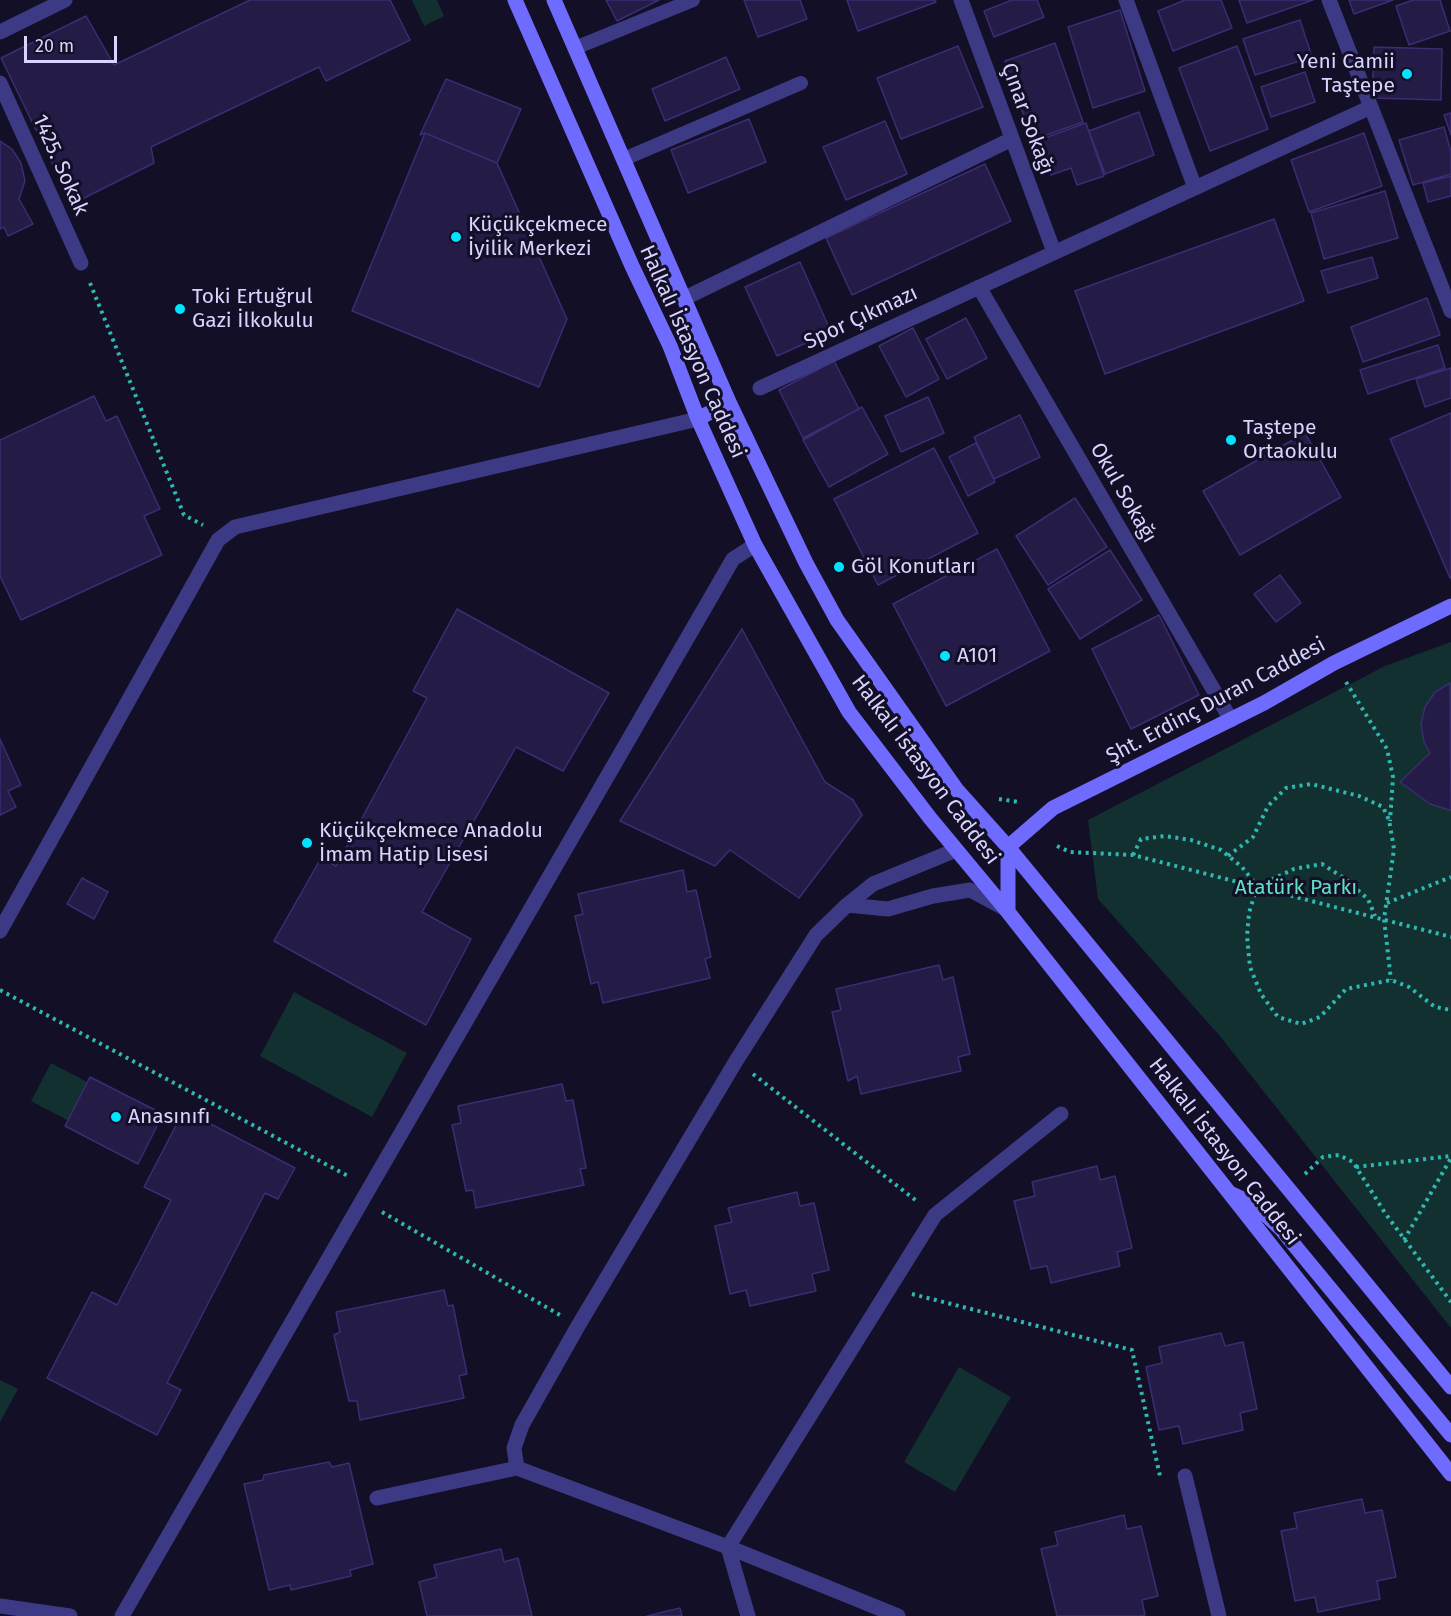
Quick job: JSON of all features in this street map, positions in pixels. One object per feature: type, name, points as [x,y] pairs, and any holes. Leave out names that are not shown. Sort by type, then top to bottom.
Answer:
[{"type":"main road","name":"Halkalı İstasyon Caddesi","points":[[515,0],[632,266],[670,346],[698,418],[755,545],[849,712],[1451,1474]]},
{"type":"main road","name":"Halkalı İstasyon Caddesi","points":[[554,0],[729,402],[806,563],[837,620],[957,790],[1008,847],[1451,1387]]},
{"type":"main road","points":[[698,418],[729,402]]},
{"type":"main road","name":"Şht. Erdinç Duran Caddesi","points":[[1008,847],[1053,808],[1231,720],[1334,663],[1451,606]]},
{"type":"main road","points":[[1008,847],[1008,912]]},
{"type":"main road","points":[[1230,1193],[1255,1205],[1281,1229],[1451,1435]]},
{"type":"street","points":[[0,32],[65,0]]},
{"type":"street","name":"Çınar Sokağı","points":[[961,0],[1054,252]]},
{"type":"street","points":[[1126,0],[1195,188]]},
{"type":"street","points":[[1329,0],[1451,311]]},
{"type":"street","name":"1425. Sokak","points":[[0,83],[81,263]]},
{"type":"street","name":"Spor Çıkmazı","points":[[760,388],[1371,107]]},
{"type":"street","points":[[685,298],[1012,139]]},
{"type":"street","name":"Okul Sokağı","points":[[979,287],[1231,720]]},
{"type":"street","points":[[0,931],[218,540],[235,527],[698,418]]},
{"type":"street","points":[[122,1616],[733,559],[755,545]]},
{"type":"street","points":[[517,1468],[514,1448],[522,1425],[578,1326],[736,1061],[816,935],[873,884],[956,850]]},
{"type":"street","points":[[847,905],[888,909],[933,896],[970,890],[989,898],[1008,912]]},
{"type":"street","points":[[748,1616],[728,1547],[935,1215],[1061,1114]]},
{"type":"street","points":[[377,1498],[517,1468],[728,1547],[898,1616]]},
{"type":"street","points":[[1185,1476],[1219,1616]]},
{"type":"street","points":[[0,1606],[70,1616]]},
{"type":"lane","points":[[576,48],[693,0]]},
{"type":"lane","points":[[624,159],[801,83]]},
{"type":"path","points":[[81,263],[184,515]]},
{"type":"path","points":[[1334,663],[1387,749],[1393,777],[1390,828]]},
{"type":"path","points":[[1228,856],[1253,837],[1268,806],[1278,792],[1297,785],[1311,784],[1351,794],[1383,807],[1394,849],[1384,919],[1391,980]]},
{"type":"path","points":[[999,798],[1019,802]]},
{"type":"path","points":[[1133,855],[1141,839],[1165,836],[1191,840],[1221,850],[1242,867],[1257,887]]},
{"type":"path","points":[[1057,846],[1070,852],[1133,855],[1451,937]]},
{"type":"path","points":[[1375,917],[1368,899],[1344,878],[1322,864],[1294,869],[1257,887],[1249,913],[1247,936],[1250,967],[1261,994],[1278,1017],[1301,1024],[1320,1017],[1346,989],[1391,980],[1409,987],[1435,1007],[1451,1010]]},
{"type":"path","points":[[1386,903],[1451,877]]},
{"type":"path","points":[[0,990],[367,1194],[578,1326]]},
{"type":"path","points":[[736,1061],[935,1215]]},
{"type":"path","points":[[1289,1188],[1323,1157],[1339,1155],[1356,1167],[1404,1240],[1451,1302]]},
{"type":"path","points":[[1356,1167],[1451,1157]]},
{"type":"path","points":[[1404,1240],[1451,1157]]},
{"type":"path","points":[[890,1288],[1132,1350],[1162,1487],[1185,1476]]},
{"type":"green space","points":[[412,0],[437,0],[444,16],[424,26]]},
{"type":"green space","name":"Atatürk Parkı","points":[[1451,642],[1451,1328],[1219,1035],[1098,899],[1088,820],[1385,666]]},
{"type":"green space","points":[[294,992],[407,1053],[372,1117],[260,1056]]},
{"type":"green space","points":[[51,1063],[87,1082],[69,1121],[31,1101]]},
{"type":"green space","points":[[959,1367],[1011,1397],[955,1492],[904,1462]]},
{"type":"green space","points":[[0,1380],[18,1389],[0,1422]]},
{"type":"building","points":[[250,0],[390,0],[410,40],[326,81],[319,67],[151,147],[154,163],[72,204],[1,58],[86,16],[114,65]]},
{"type":"building","points":[[606,0],[659,0],[617,21]]},
{"type":"building","points":[[744,0],[800,0],[807,19],[758,37]]},
{"type":"building","points":[[847,0],[935,0],[936,2],[858,31]]},
{"type":"building","points":[[1012,0],[1037,0],[1044,17],[994,37],[984,11]]},
{"type":"building","points":[[1185,0],[1221,0],[1232,28],[1173,51],[1158,11]]},
{"type":"building","points":[[1239,0],[1313,0],[1247,23]]},
{"type":"building","points":[[1349,0],[1393,0],[1354,14]]},
{"type":"building","points":[[1413,0],[1440,0],[1450,31],[1409,45],[1396,6]]},
{"type":"building","points":[[1120,10],[1145,91],[1093,108],[1068,27]]},
{"type":"building","points":[[1300,20],[1312,57],[1255,75],[1243,39]]},
{"type":"building","points":[[1055,43],[1083,122],[1032,140],[1005,61]]},
{"type":"building","points":[[958,46],[983,107],[901,139],[877,78]]},
{"type":"building","points":[[1237,46],[1268,129],[1210,151],[1179,68]]},
{"type":"building","name":"Yeni Camii Taştepe","points":[[1374,47],[1442,49],[1441,100],[1372,98]]},
{"type":"building","points":[[726,57],[740,89],[665,121],[652,89]]},
{"type":"building","points":[[1305,72],[1315,102],[1271,117],[1261,87]]},
{"type":"building","points":[[446,79],[521,109],[497,163],[425,133],[420,135]]},
{"type":"building","points":[[1139,112],[1154,155],[1105,174],[1089,131]]},
{"type":"building","points":[[1451,113],[1451,135],[1444,115]]},
{"type":"building","points":[[749,119],[766,162],[688,193],[671,150]]},
{"type":"building","points":[[885,121],[907,174],[846,200],[823,147]]},
{"type":"building","points":[[1086,123],[1104,176],[1077,185],[1071,168],[1051,175],[1039,140]]},
{"type":"building","points":[[1444,127],[1451,152],[1451,174],[1413,185],[1399,140]]},
{"type":"building","name":"Küçükçekmece İyilik Merkezi","points":[[425,133],[497,163],[567,319],[539,387],[352,311]]},
{"type":"building","points":[[1364,133],[1382,186],[1309,212],[1291,160]]},
{"type":"building","points":[[0,141],[12,149],[21,163],[25,181],[19,199],[33,224],[8,236],[4,227],[0,229]]},
{"type":"building","points":[[985,164],[1011,221],[852,295],[826,238]]},
{"type":"building","points":[[1451,176],[1451,196],[1428,202],[1423,183]]},
{"type":"building","points":[[1385,191],[1398,238],[1324,259],[1311,213]]},
{"type":"building","points":[[1274,219],[1304,301],[1105,374],[1075,291]]},
{"type":"building","points":[[1372,257],[1378,278],[1328,293],[1321,271]]},
{"type":"building","points":[[800,262],[831,332],[777,356],[745,287]]},
{"type":"building","points":[[1427,298],[1440,335],[1363,362],[1351,327]]},
{"type":"building","points":[[966,318],[987,358],[947,379],[926,339]]},
{"type":"building","points":[[913,328],[939,379],[906,397],[879,346]]},
{"type":"building","points":[[1438,345],[1445,368],[1368,394],[1360,370]]},
{"type":"building","points":[[834,361],[859,409],[803,438],[779,390]]},
{"type":"building","points":[[1451,368],[1451,398],[1425,407],[1416,379]]},
{"type":"building","points":[[94,396],[106,421],[117,416],[160,509],[144,516],[162,555],[21,620],[0,576],[0,440]]},
{"type":"building","points":[[928,397],[944,433],[901,452],[885,416]]},
{"type":"building","points":[[862,407],[888,454],[829,487],[803,440]]},
{"type":"building","points":[[1451,413],[1451,578],[1450,578],[1390,439]]},
{"type":"building","points":[[1020,415],[1040,457],[994,479],[974,437]]},
{"type":"building","points":[[1305,433],[1341,497],[1240,555],[1203,491]]},
{"type":"building","points":[[976,443],[995,482],[968,496],[949,457]]},
{"type":"building","points":[[934,448],[978,533],[878,585],[834,499]]},
{"type":"building","points":[[1075,498],[1107,547],[1048,585],[1016,536]]},
{"type":"building","points":[[997,549],[1050,651],[946,706],[893,604]]},
{"type":"building","points":[[1110,550],[1142,600],[1080,639],[1048,589]]},
{"type":"building","points":[[1280,575],[1301,603],[1276,622],[1254,594]]},
{"type":"building","points":[[457,609],[609,693],[563,771],[516,747],[422,912],[471,939],[426,1025],[274,941],[321,858],[336,866],[427,698],[413,691]]},
{"type":"building","points":[[1159,615],[1199,695],[1131,729],[1092,649]]},
{"type":"building","points":[[742,629],[825,782],[853,800],[862,815],[799,898],[730,850],[715,866],[620,821]]},
{"type":"building","points":[[1450,683],[1451,810],[1449,810],[1430,804],[1400,782],[1430,753],[1424,742],[1421,724],[1425,707],[1435,692]]},
{"type":"building","points":[[0,739],[21,785],[8,791],[16,807],[0,815]]},
{"type":"building","points":[[683,870],[687,892],[696,890],[711,957],[705,959],[710,978],[603,1003],[598,982],[591,984],[575,916],[583,914],[578,894]]},
{"type":"building","points":[[82,878],[108,892],[94,919],[67,904]]},
{"type":"building","points":[[939,965],[943,980],[953,977],[970,1054],[958,1057],[961,1071],[861,1094],[857,1076],[848,1081],[832,1012],[841,1010],[836,989]]},
{"type":"building","name":"Anasınıfı","points":[[90,1077],[163,1114],[138,1164],[65,1126]]},
{"type":"building","points":[[562,1084],[566,1101],[573,1100],[586,1168],[580,1169],[584,1185],[476,1208],[473,1190],[466,1191],[452,1125],[461,1123],[458,1106]]},
{"type":"building","points":[[184,1110],[295,1168],[278,1199],[265,1193],[167,1383],[181,1390],[157,1435],[47,1378],[92,1292],[117,1305],[171,1200],[144,1187]]},
{"type":"building","points":[[1097,1166],[1100,1180],[1115,1176],[1132,1248],[1117,1252],[1120,1266],[1051,1283],[1047,1266],[1031,1269],[1014,1201],[1035,1196],[1032,1182]]},
{"type":"building","points":[[797,1192],[800,1206],[814,1203],[829,1270],[812,1274],[816,1291],[750,1306],[746,1290],[730,1294],[715,1226],[732,1222],[728,1208]]},
{"type":"building","points":[[444,1290],[448,1306],[453,1305],[467,1374],[459,1376],[464,1398],[360,1420],[357,1401],[349,1401],[334,1335],[340,1332],[336,1312]]},
{"type":"building","points":[[1221,1333],[1225,1346],[1243,1342],[1257,1409],[1240,1413],[1243,1430],[1183,1444],[1179,1426],[1159,1430],[1146,1367],[1162,1363],[1159,1347]]},
{"type":"building","points":[[329,1462],[332,1467],[349,1463],[373,1564],[350,1570],[351,1576],[291,1590],[290,1585],[269,1590],[244,1484],[263,1480],[264,1475]]},
{"type":"building","points":[[1362,1499],[1365,1513],[1382,1510],[1396,1577],[1377,1581],[1380,1599],[1318,1612],[1315,1597],[1295,1601],[1281,1531],[1297,1528],[1294,1513]]},
{"type":"building","points":[[1124,1515],[1127,1529],[1141,1526],[1158,1596],[1142,1600],[1145,1615],[1140,1616],[1057,1616],[1041,1549],[1058,1545],[1055,1532]]},
{"type":"building","points":[[501,1549],[504,1562],[518,1558],[532,1616],[427,1616],[419,1582],[437,1577],[434,1565]]},
{"type":"building","points":[[680,1608],[682,1616],[647,1616]]},
{"type":"place","name":"Yeni Camii Taştepe","points":[[1407,74]]},
{"type":"place","name":"Küçükçekmece İyilik Merkezi","points":[[456,237]]},
{"type":"place","name":"Toki Ertuğrul Gazi İlkokulu","points":[[180,309]]},
{"type":"place","name":"Taştepe Ortaokulu","points":[[1231,440]]},
{"type":"place","name":"Göl Konutları","points":[[839,567]]},
{"type":"place","name":"A101","points":[[945,656]]},
{"type":"place","name":"Küçükçekmece Anadolu İmam Hatip Lisesi","points":[[307,843]]},
{"type":"place","name":"Anasınıfı","points":[[116,1117]]}]
